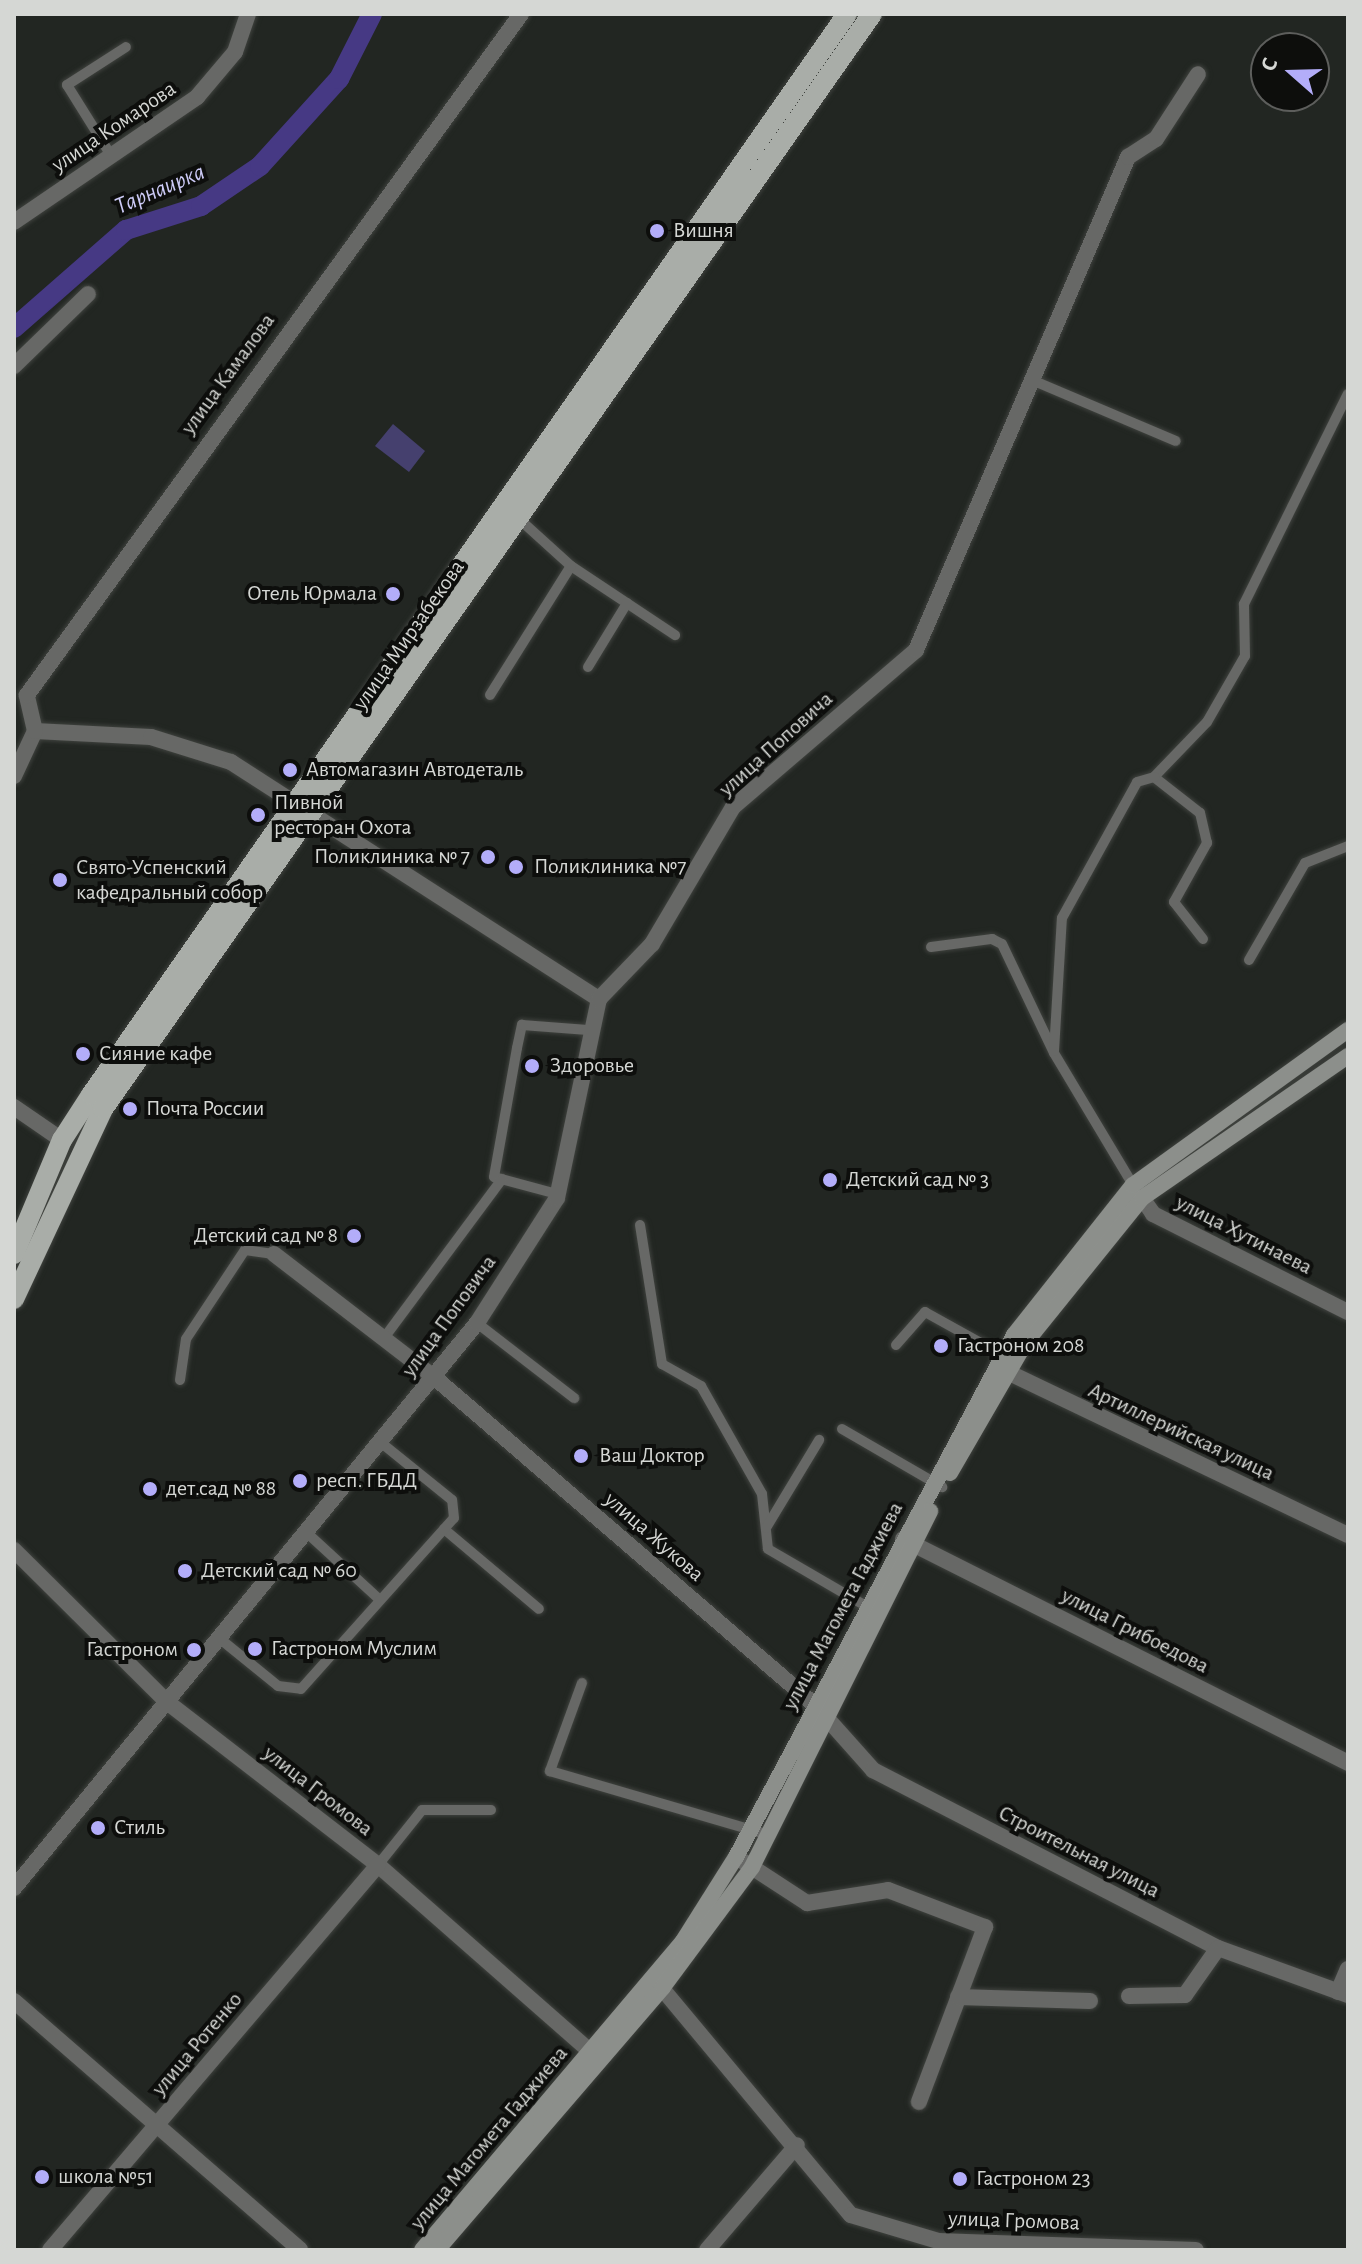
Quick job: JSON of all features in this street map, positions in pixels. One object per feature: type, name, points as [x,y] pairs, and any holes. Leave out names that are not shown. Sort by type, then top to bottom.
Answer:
[{"type":"main road","name":"улица Мирзабекова","points":[[14,1299],[103,1109],[302,812],[499,504],[847,14]]},
{"type":"main road","name":"улица Мирзабекова","points":[[14,1254],[62,1140],[519,519],[872,14]]},
{"type":"main road","name":"улица Магомета Гаджиева","points":[[422,2250],[659,1984],[752,1867],[829,1718],[874,1610],[908,1542],[1005,1364],[1137,1191],[1348,1030]]},
{"type":"main road","name":"улица Магомета Гаджиева","points":[[1137,1191],[1348,1056]]},
{"type":"main road","name":"улица Магомета Гаджиева","points":[[659,1984],[736,1857],[816,1706],[874,1610]]},
{"type":"main road","name":"улица Магомета Гаджиева","points":[[437,2250],[596,2056]]},
{"type":"street","name":"улица Комарова","points":[[14,222],[197,97],[235,52],[248,14]]},
{"type":"street","name":"улица Камалова","points":[[35,731],[27,695],[521,14]]},
{"type":"street","name":"улица Поповича","points":[[14,1888],[477,1323],[557,1194],[588,1030],[599,999],[652,944],[733,807],[916,650],[1128,157],[1156,139],[1198,74]]},
{"type":"street","points":[[14,366],[88,294]]},
{"type":"street","points":[[14,776],[35,731],[151,737],[231,762],[302,812],[599,999]]},
{"type":"street","points":[[14,1107],[62,1140]]},
{"type":"street","name":"улица Хутинаева","points":[[1137,1191],[1153,1214],[1348,1312]]},
{"type":"street","name":"улица Жукова","points":[[274,1254],[434,1377],[816,1706]]},
{"type":"street","name":"Артиллерийская улица","points":[[1005,1364],[1348,1535]]},
{"type":"street","name":"улица Грибоедова","points":[[908,1542],[1348,1763]]},
{"type":"street","name":"улица Громова","points":[[14,1550],[167,1702],[378,1865],[596,2056]]},
{"type":"street","name":"Строительная улица","points":[[816,1706],[873,1770],[1218,1948],[1343,1993]]},
{"type":"street","points":[[736,1857],[807,1903],[888,1890],[985,1927],[919,2102]]},
{"type":"street","name":"улица Ротенко","points":[[50,2250],[378,1865]]},
{"type":"street","points":[[1129,1996],[1185,1995],[1218,1948]]},
{"type":"street","points":[[1343,1993],[1348,1969]]},
{"type":"street","name":"улица Громова","points":[[659,1984],[797,2145],[851,2215],[937,2245],[1196,2250]]},
{"type":"street","points":[[958,1997],[1090,2001]]},
{"type":"street","points":[[14,2001],[158,2123],[300,2250]]},
{"type":"street","points":[[707,2250],[797,2145]]},
{"type":"lane","points":[[112,157],[67,85],[126,47]]},
{"type":"lane","points":[[1032,380],[1176,441]]},
{"type":"lane","points":[[1054,1053],[1062,918],[1137,782],[1154,777],[1207,722],[1245,656],[1244,604],[1348,394]]},
{"type":"lane","points":[[499,504],[571,566],[675,635]]},
{"type":"lane","points":[[490,695],[571,566]]},
{"type":"lane","points":[[588,667],[627,603]]},
{"type":"lane","points":[[1154,777],[1200,813],[1207,843],[1174,902],[1203,939]]},
{"type":"lane","points":[[1249,960],[1305,863],[1348,846]]},
{"type":"lane","points":[[931,947],[992,939],[1002,944],[1054,1053],[1137,1191]]},
{"type":"lane","points":[[557,1194],[494,1177],[522,1025],[588,1030]]},
{"type":"lane","points":[[384,1338],[502,1179]]},
{"type":"lane","points":[[640,1225],[662,1364],[701,1386],[762,1494],[768,1549],[874,1610]]},
{"type":"lane","points":[[180,1380],[186,1339],[245,1250],[274,1254]]},
{"type":"lane","points":[[896,1345],[925,1312],[1005,1364]]},
{"type":"lane","points":[[477,1323],[574,1398]]},
{"type":"lane","points":[[842,1429],[938,1484]]},
{"type":"lane","points":[[766,1528],[819,1440]]},
{"type":"lane","points":[[219,1638],[291,1693],[454,1518],[452,1500],[380,1442]]},
{"type":"lane","points":[[444,1529],[539,1609]]},
{"type":"lane","points":[[306,1532],[380,1600]]},
{"type":"lane","points":[[582,1683],[550,1771],[751,1825],[769,1835]]},
{"type":"lane","points":[[378,1865],[422,1810],[491,1810]]},
{"type":"shaded area","points":[[393,424],[425,451],[409,472],[375,446]]},
{"type":"waterway","name":"Тарнаирка","points":[[14,328],[126,230],[201,206],[260,166],[339,79],[372,14]]},
{"type":"place","name":"Вишня","points":[[657,231]]},
{"type":"place","name":"Отель Юрмала","points":[[393,594]]},
{"type":"place","name":"Автомагазин Автодеталь","points":[[290,770]]},
{"type":"place","name":"Пивной ресторан Охота","points":[[258,815]]},
{"type":"place","name":"Поликлиника № 7","points":[[488,857]]},
{"type":"place","name":"Поликлиника №7","points":[[516,867]]},
{"type":"place","name":"Свято-Успенский кафедральный собор","points":[[60,880]]},
{"type":"place","name":"Сияние кафе","points":[[83,1054]]},
{"type":"place","name":"Здоровье","points":[[532,1066]]},
{"type":"place","name":"Почта России","points":[[130,1109]]},
{"type":"place","name":"Детский сад № 3","points":[[830,1180]]},
{"type":"place","name":"Детский сад № 8","points":[[354,1236]]},
{"type":"place","name":"Гастроном 208","points":[[941,1346]]},
{"type":"place","name":"Ваш Доктор","points":[[581,1456]]},
{"type":"place","name":"респ. ГБДД","points":[[300,1481]]},
{"type":"place","name":"дет.сад № 88","points":[[150,1489]]},
{"type":"place","name":"Детский сад № 60","points":[[185,1571]]},
{"type":"place","name":"Гастроном Муслим","points":[[255,1649]]},
{"type":"place","name":"Гастроном","points":[[194,1650]]},
{"type":"place","name":"Стиль","points":[[98,1828]]},
{"type":"place","name":"школа №51","points":[[42,2177]]},
{"type":"place","name":"Гастроном 23","points":[[960,2179]]}]
